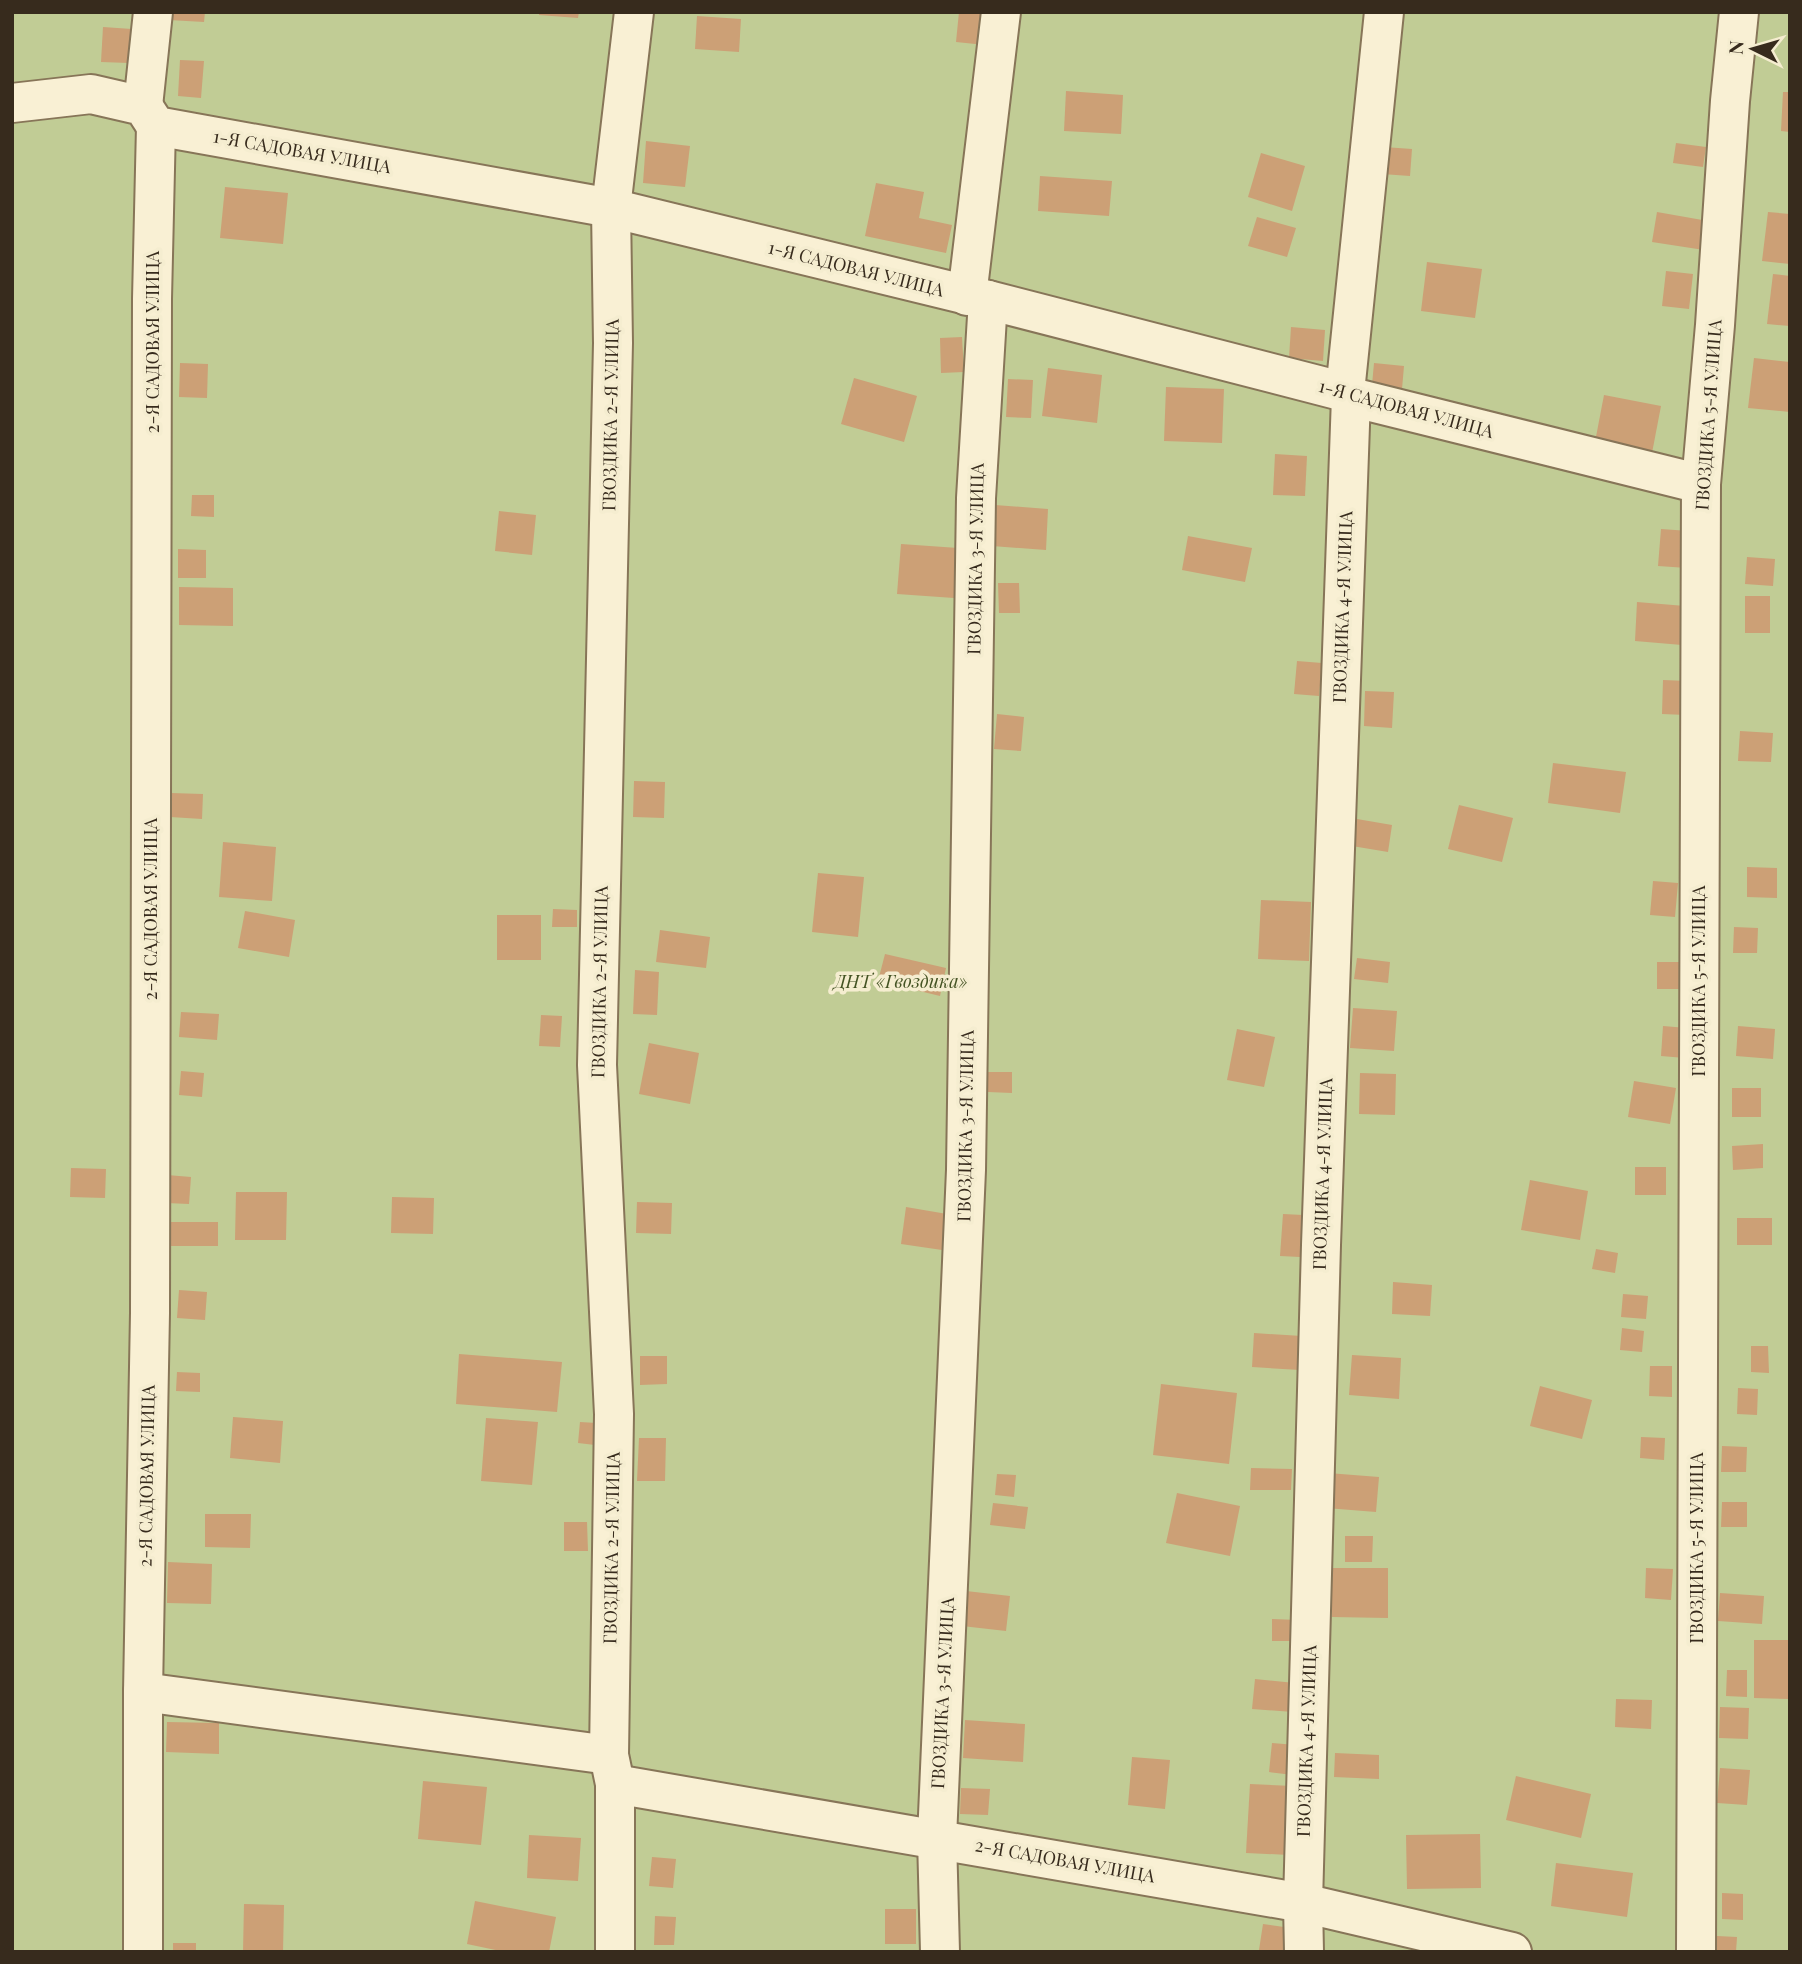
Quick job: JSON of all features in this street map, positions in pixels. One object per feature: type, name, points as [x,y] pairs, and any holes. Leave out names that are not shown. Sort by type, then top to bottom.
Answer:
[{"type":"street","name":"2-Я САДОВАЯ УЛИЦА","points":[[143,1952],[143,1692],[150,1299],[150,116],[153,12]]},
{"type":"street","name":"ГВОЗДИКА 2-Я УЛИЦА","points":[[615,1952],[612,1770],[614,1415],[597,1065],[612,357],[611,208],[634,12]]},
{"type":"street","name":"ГВОЗДИКА 3-Я УЛИЦА","points":[[940,1952],[936,1838],[966,1170],[978,298],[1000,12]]},
{"type":"street","name":"ГВОЗДИКА 4-Я УЛИЦА","points":[[1304,1952],[1303,1903],[1321,1245],[1348,395],[1384,12]]},
{"type":"street","name":"ГВОЗДИКА 5-Я УЛИЦА","points":[[1696,1952],[1701,484],[1738,12]]},
{"type":"street","name":"1-Я САДОВАЯ УЛИЦА","points":[[12,103],[91,94],[150,116],[611,208],[978,298],[1701,484]]},
{"type":"street","name":"2-Я САДОВАЯ УЛИЦА","points":[[143,1692],[612,1770],[936,1838],[1303,1903],[1512,1952]]},
{"type":"green space","name":"ДНТ «Гвоздика»","points":[[12,12],[1790,12],[1790,1952],[12,1952]]},
{"type":"building","points":[[169,12],[205,12],[204,22],[169,20]]},
{"type":"building","points":[[539,12],[579,12],[578,18],[539,15]]},
{"type":"building","points":[[959,12],[988,12],[985,45],[956,42]]},
{"type":"building","points":[[697,16],[741,19],[739,52],[695,49]]},
{"type":"building","points":[[103,27],[132,29],[129,63],[101,62]]},
{"type":"building","points":[[180,60],[204,61],[201,98],[178,96]]},
{"type":"building","points":[[1066,91],[1123,95],[1121,134],[1064,131]]},
{"type":"building","points":[[1783,92],[1790,92],[1790,132],[1781,131]]},
{"type":"building","points":[[646,141],[690,146],[685,187],[643,183]]},
{"type":"building","points":[[1676,143],[1706,147],[1703,167],[1673,163]]},
{"type":"building","points":[[1384,147],[1412,149],[1410,176],[1382,174]]},
{"type":"building","points":[[1261,153],[1305,166],[1292,211],[1248,197]]},
{"type":"building","points":[[1040,176],[1112,181],[1109,216],[1038,211]]},
{"type":"building","points":[[876,183],[924,192],[919,218],[952,225],[946,253],[865,236]]},
{"type":"building","points":[[225,187],[288,193],[283,244],[220,238]]},
{"type":"building","points":[[1657,212],[1708,221],[1704,250],[1652,242]]},
{"type":"building","points":[[1768,212],[1790,214],[1790,264],[1762,261]]},
{"type":"building","points":[[1257,217],[1296,228],[1287,257],[1248,246]]},
{"type":"building","points":[[1427,262],[1482,269],[1475,318],[1421,311]]},
{"type":"building","points":[[1666,271],[1693,274],[1689,309],[1662,306]]},
{"type":"building","points":[[1773,274],[1790,276],[1790,326],[1767,324]]},
{"type":"building","points":[[1291,327],[1325,330],[1323,361],[1289,358]]},
{"type":"building","points":[[962,337],[964,372],[941,373],[940,338]]},
{"type":"building","points":[[1754,358],[1790,362],[1790,412],[1748,408]]},
{"type":"building","points":[[180,363],[208,364],[207,398],[179,397]]},
{"type":"building","points":[[1374,363],[1404,366],[1402,389],[1372,385]]},
{"type":"building","points":[[1048,368],[1102,375],[1097,423],[1042,416]]},
{"type":"building","points":[[854,378],[917,396],[904,442],[841,424]]},
{"type":"building","points":[[1008,379],[1033,380],[1031,418],[1006,417]]},
{"type":"building","points":[[1166,387],[1224,389],[1222,443],[1164,441]]},
{"type":"building","points":[[1604,395],[1661,406],[1652,453],[1595,442]]},
{"type":"building","points":[[1275,454],[1307,456],[1305,496],[1273,495]]},
{"type":"building","points":[[192,495],[214,495],[214,517],[191,516]]},
{"type":"building","points":[[995,505],[1048,509],[1046,550],[992,546]]},
{"type":"building","points":[[499,511],[536,515],[532,555],[495,551]]},
{"type":"building","points":[[1661,529],[1689,531],[1687,568],[1658,566]]},
{"type":"building","points":[[1188,536],[1252,548],[1245,582],[1182,570]]},
{"type":"building","points":[[901,544],[958,548],[954,598],[897,594]]},
{"type":"building","points":[[178,549],[206,550],[206,578],[178,578]]},
{"type":"building","points":[[1747,557],[1775,559],[1773,586],[1745,584]]},
{"type":"building","points":[[998,583],[1019,583],[1020,613],[999,613]]},
{"type":"building","points":[[179,587],[233,588],[233,626],[179,625]]},
{"type":"building","points":[[1745,596],[1770,596],[1770,633],[1745,633]]},
{"type":"building","points":[[1637,602],[1685,606],[1682,645],[1635,641]]},
{"type":"building","points":[[1297,661],[1322,663],[1319,696],[1294,694]]},
{"type":"building","points":[[1663,680],[1687,681],[1686,715],[1662,714]]},
{"type":"building","points":[[1365,691],[1394,692],[1392,728],[1364,726]]},
{"type":"building","points":[[997,714],[1024,717],[1021,751],[994,749]]},
{"type":"building","points":[[1740,731],[1773,733],[1771,762],[1738,761]]},
{"type":"building","points":[[1553,763],[1626,772],[1620,813],[1548,803]]},
{"type":"building","points":[[634,781],[665,782],[664,818],[633,817]]},
{"type":"building","points":[[171,793],[203,794],[202,819],[170,817]]},
{"type":"building","points":[[1459,805],[1513,818],[1502,862],[1448,849]]},
{"type":"building","points":[[1357,819],[1392,825],[1388,852],[1352,846]]},
{"type":"building","points":[[223,842],[276,847],[272,901],[219,897]]},
{"type":"building","points":[[1747,867],[1777,868],[1777,898],[1747,897]]},
{"type":"building","points":[[818,873],[864,877],[858,937],[812,932]]},
{"type":"building","points":[[1653,881],[1678,883],[1675,917],[1650,915]]},
{"type":"building","points":[[1261,900],[1311,902],[1309,961],[1258,959]]},
{"type":"building","points":[[553,909],[577,910],[577,927],[552,927]]},
{"type":"building","points":[[245,911],[295,920],[289,957],[238,948]]},
{"type":"building","points":[[497,915],[541,915],[541,960],[497,960]]},
{"type":"building","points":[[1734,927],[1758,928],[1757,953],[1733,953]]},
{"type":"building","points":[[660,930],[710,937],[706,968],[656,962]]},
{"type":"building","points":[[885,954],[946,968],[940,996],[878,981]]},
{"type":"building","points":[[1357,958],[1390,962],[1388,983],[1354,979]]},
{"type":"building","points":[[1657,962],[1682,962],[1683,989],[1657,989]]},
{"type":"building","points":[[635,970],[659,972],[657,1015],[633,1014]]},
{"type":"building","points":[[1353,1008],[1397,1011],[1394,1051],[1350,1048]]},
{"type":"building","points":[[181,1012],[219,1014],[217,1040],[179,1037]]},
{"type":"building","points":[[541,1015],[562,1016],[560,1047],[539,1046]]},
{"type":"building","points":[[1663,1026],[1687,1028],[1685,1058],[1661,1056]]},
{"type":"building","points":[[1738,1026],[1775,1029],[1773,1059],[1736,1056]]},
{"type":"building","points":[[1237,1029],[1275,1037],[1264,1087],[1227,1080]]},
{"type":"building","points":[[649,1043],[699,1053],[690,1104],[639,1094]]},
{"type":"building","points":[[181,1071],[204,1073],[202,1097],[179,1095]]},
{"type":"building","points":[[988,1072],[1012,1072],[1012,1093],[988,1092]]},
{"type":"building","points":[[1360,1073],[1396,1074],[1395,1115],[1359,1114]]},
{"type":"building","points":[[1634,1081],[1676,1088],[1670,1124],[1628,1117]]},
{"type":"building","points":[[1732,1088],[1761,1088],[1761,1117],[1732,1117]]},
{"type":"building","points":[[1763,1144],[1763,1168],[1733,1170],[1732,1146]]},
{"type":"building","points":[[1635,1167],[1666,1167],[1666,1195],[1635,1195]]},
{"type":"building","points":[[71,1168],[106,1169],[105,1198],[70,1197]]},
{"type":"building","points":[[167,1175],[191,1177],[189,1204],[166,1203]]},
{"type":"building","points":[[1530,1180],[1588,1191],[1580,1240],[1521,1230]]},
{"type":"building","points":[[236,1192],[287,1192],[286,1240],[235,1240]]},
{"type":"building","points":[[392,1197],[434,1198],[433,1234],[391,1233]]},
{"type":"building","points":[[637,1202],[672,1203],[671,1234],[636,1233]]},
{"type":"building","points":[[906,1207],[947,1214],[942,1250],[901,1244]]},
{"type":"building","points":[[1283,1214],[1303,1215],[1300,1257],[1280,1256]]},
{"type":"building","points":[[1737,1218],[1772,1218],[1772,1245],[1737,1245]]},
{"type":"building","points":[[168,1222],[218,1222],[218,1246],[169,1246]]},
{"type":"building","points":[[1596,1249],[1618,1253],[1615,1273],[1592,1269]]},
{"type":"building","points":[[1393,1282],[1432,1285],[1430,1316],[1392,1314]]},
{"type":"building","points":[[179,1290],[207,1292],[205,1320],[177,1318]]},
{"type":"building","points":[[1623,1294],[1648,1296],[1646,1319],[1621,1317]]},
{"type":"building","points":[[1622,1328],[1644,1331],[1642,1352],[1620,1350]]},
{"type":"building","points":[[1254,1333],[1302,1336],[1300,1370],[1252,1367]]},
{"type":"building","points":[[1751,1346],[1768,1346],[1769,1373],[1751,1372]]},
{"type":"building","points":[[459,1354],[562,1362],[557,1412],[456,1404]]},
{"type":"building","points":[[1352,1355],[1401,1358],[1399,1399],[1349,1395]]},
{"type":"building","points":[[640,1356],[667,1356],[667,1384],[640,1385]]},
{"type":"building","points":[[1650,1366],[1672,1366],[1672,1397],[1649,1396]]},
{"type":"building","points":[[177,1372],[200,1373],[200,1392],[176,1391]]},
{"type":"building","points":[[1161,1384],[1237,1393],[1229,1464],[1153,1455]]},
{"type":"building","points":[[1540,1386],[1592,1400],[1582,1439],[1530,1426]]},
{"type":"building","points":[[1738,1388],[1758,1389],[1757,1415],[1737,1414]]},
{"type":"building","points":[[233,1417],[283,1421],[280,1463],[230,1458]]},
{"type":"building","points":[[486,1418],[538,1422],[532,1485],[481,1481]]},
{"type":"building","points":[[580,1422],[597,1423],[595,1445],[578,1443]]},
{"type":"building","points":[[1641,1437],[1665,1438],[1664,1460],[1640,1458]]},
{"type":"building","points":[[639,1438],[666,1438],[665,1481],[637,1481]]},
{"type":"building","points":[[1722,1446],[1747,1447],[1746,1472],[1721,1472]]},
{"type":"building","points":[[1251,1468],[1292,1469],[1291,1490],[1250,1490]]},
{"type":"building","points":[[1328,1473],[1379,1477],[1376,1512],[1326,1508]]},
{"type":"building","points":[[997,1474],[1016,1475],[1014,1497],[995,1495]]},
{"type":"building","points":[[1177,1493],[1240,1506],[1230,1556],[1166,1543]]},
{"type":"building","points":[[1722,1502],[1747,1502],[1747,1527],[1721,1527]]},
{"type":"building","points":[[993,1503],[1028,1507],[1025,1529],[990,1525]]},
{"type":"building","points":[[205,1514],[251,1514],[250,1548],[205,1547]]},
{"type":"building","points":[[564,1522],[587,1522],[588,1551],[564,1551]]},
{"type":"building","points":[[1345,1536],[1373,1536],[1372,1562],[1345,1562]]},
{"type":"building","points":[[168,1562],[212,1564],[211,1604],[167,1603]]},
{"type":"building","points":[[1332,1568],[1388,1568],[1388,1618],[1332,1617]]},
{"type":"building","points":[[1646,1568],[1673,1569],[1671,1600],[1645,1598]]},
{"type":"building","points":[[966,1591],[1010,1596],[1006,1631],[962,1626]]},
{"type":"building","points":[[1720,1593],[1764,1596],[1762,1624],[1718,1621]]},
{"type":"building","points":[[1272,1619],[1298,1620],[1297,1641],[1272,1641]]},
{"type":"building","points":[[1754,1640],[1790,1640],[1790,1699],[1754,1698]]},
{"type":"building","points":[[1727,1670],[1747,1670],[1747,1697],[1726,1696]]},
{"type":"building","points":[[1255,1679],[1295,1683],[1293,1712],[1252,1709]]},
{"type":"building","points":[[1616,1699],[1652,1700],[1651,1729],[1615,1727]]},
{"type":"building","points":[[1720,1707],[1749,1708],[1748,1739],[1719,1738]]},
{"type":"building","points":[[965,1720],[1025,1724],[1023,1762],[963,1758]]},
{"type":"building","points":[[167,1722],[219,1723],[219,1754],[166,1752]]},
{"type":"building","points":[[1272,1743],[1296,1745],[1293,1775],[1269,1772]]},
{"type":"building","points":[[1335,1753],[1379,1755],[1379,1779],[1334,1777]]},
{"type":"building","points":[[1132,1757],[1170,1760],[1165,1809],[1128,1805]]},
{"type":"building","points":[[1720,1768],[1750,1770],[1747,1805],[1717,1803]]},
{"type":"building","points":[[1516,1776],[1591,1794],[1581,1838],[1506,1820]]},
{"type":"building","points":[[423,1781],[487,1787],[481,1845],[418,1839]]},
{"type":"building","points":[[1250,1784],[1293,1786],[1289,1855],[1246,1853]]},
{"type":"building","points":[[961,1788],[990,1789],[988,1815],[960,1814]]},
{"type":"building","points":[[1480,1834],[1481,1888],[1407,1889],[1406,1835]]},
{"type":"building","points":[[529,1835],[581,1838],[578,1881],[527,1878]]},
{"type":"building","points":[[652,1857],[676,1859],[673,1888],[649,1886]]},
{"type":"building","points":[[1556,1863],[1633,1873],[1627,1917],[1551,1906]]},
{"type":"building","points":[[1722,1893],[1743,1894],[1743,1920],[1722,1919]]},
{"type":"building","points":[[475,1901],[556,1917],[549,1952],[505,1952],[467,1944]]},
{"type":"building","points":[[244,1904],[284,1905],[283,1952],[243,1952]]},
{"type":"building","points":[[885,1909],[916,1909],[916,1944],[885,1944]]},
{"type":"building","points":[[655,1916],[676,1917],[674,1945],[654,1945]]},
{"type":"building","points":[[1263,1924],[1291,1928],[1287,1952],[1259,1950]]},
{"type":"building","points":[[1717,1936],[1737,1937],[1736,1952],[1717,1952]]},
{"type":"building","points":[[173,1943],[196,1943],[196,1952],[173,1952]]}]
